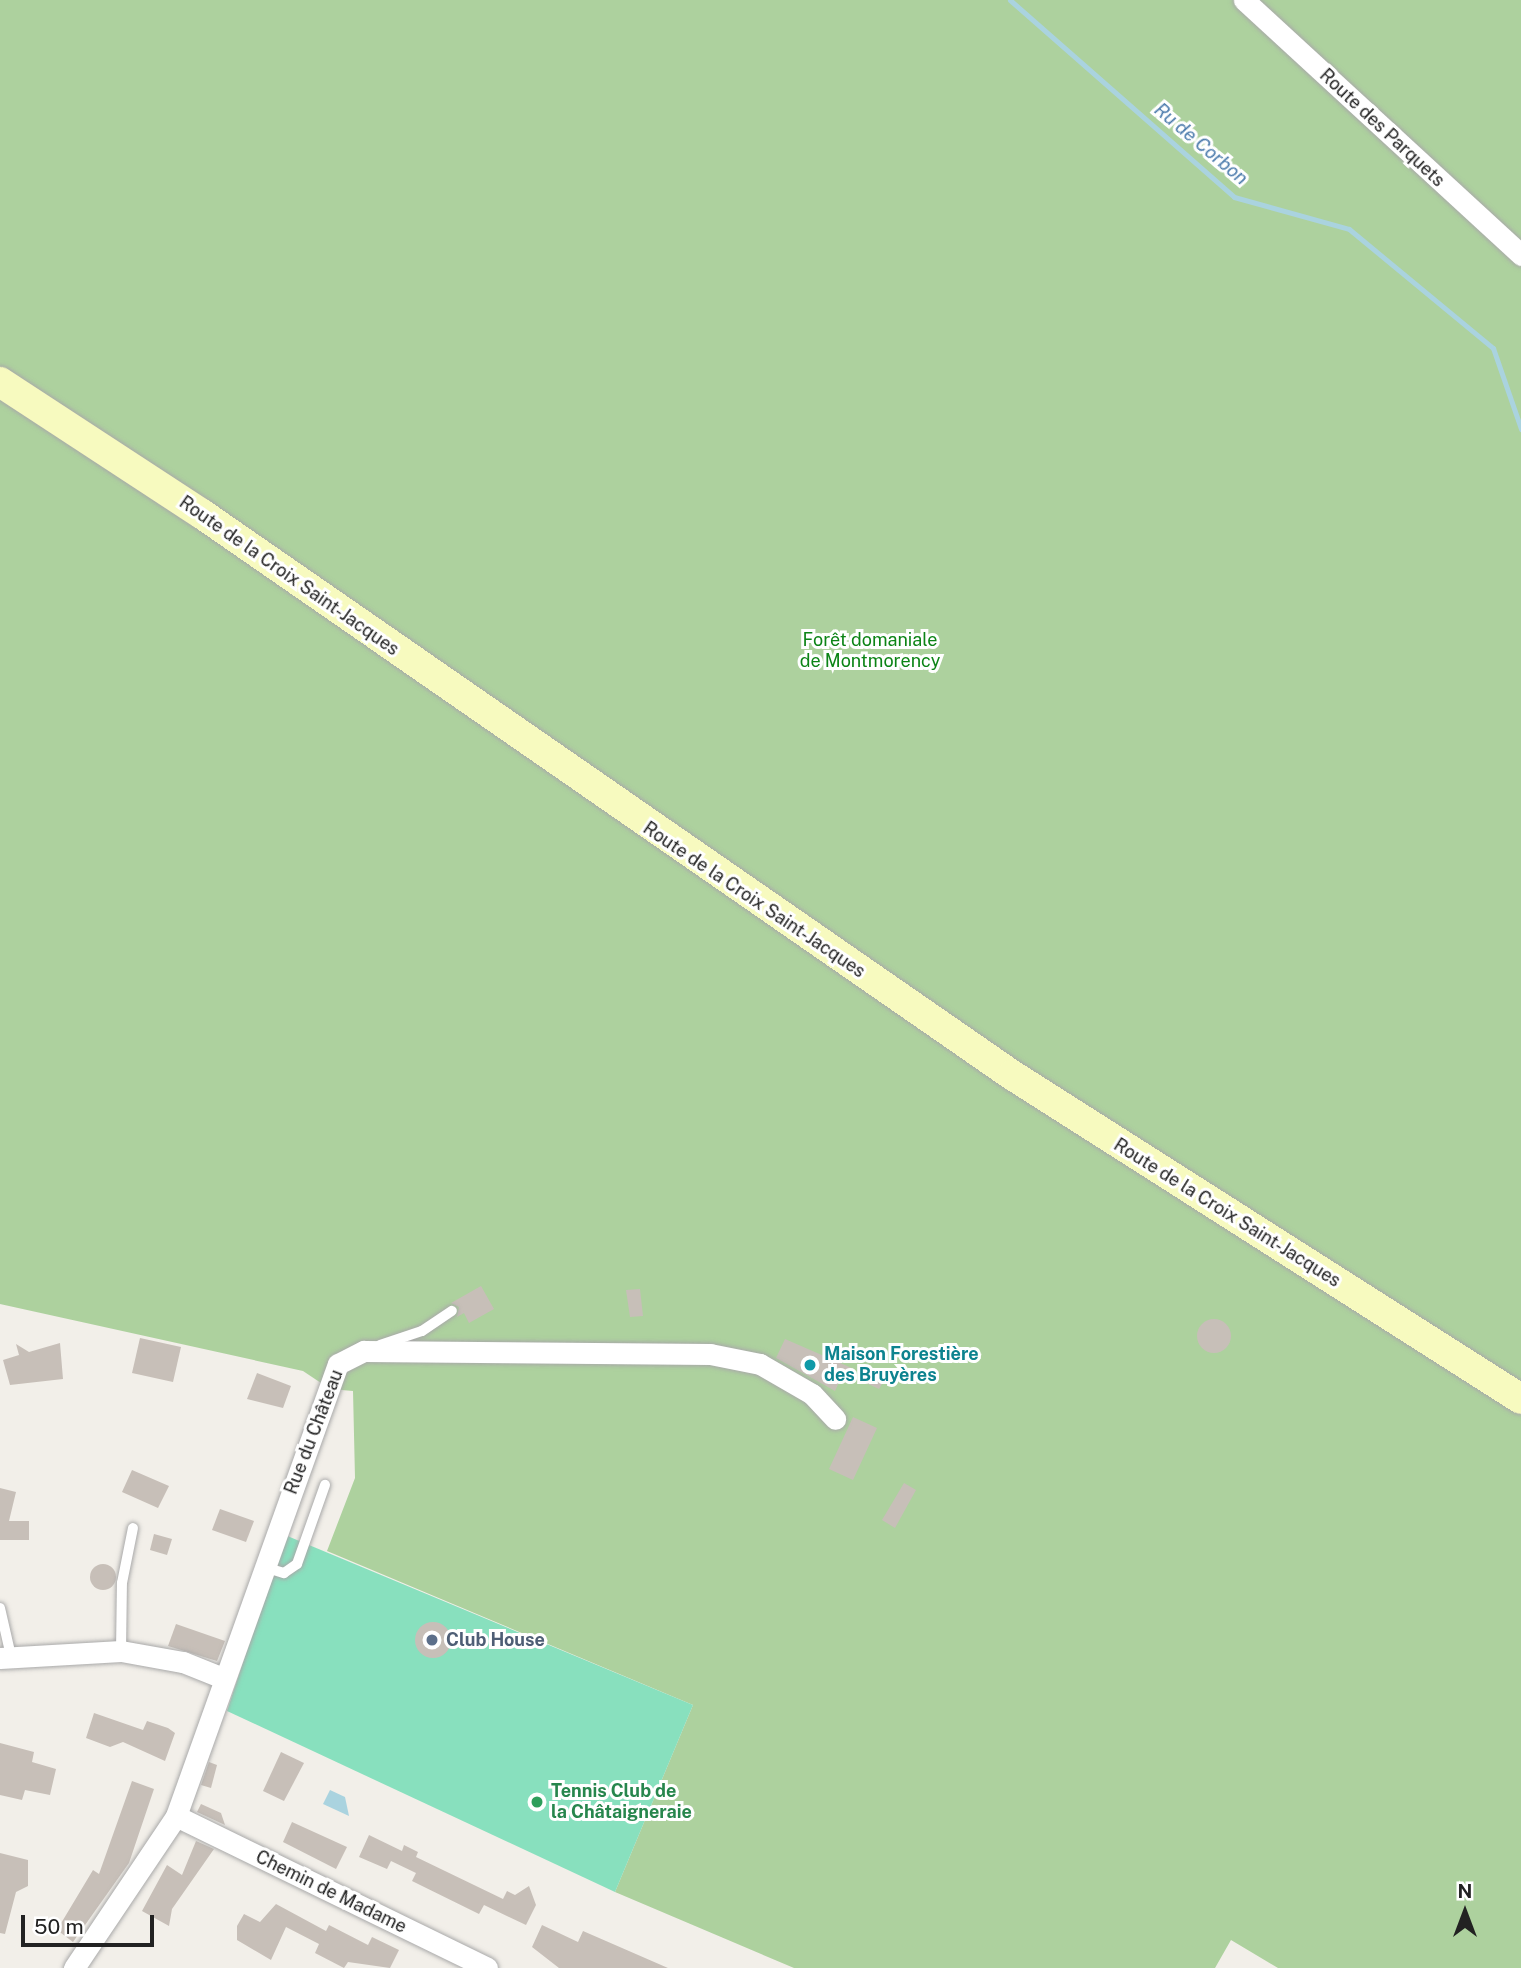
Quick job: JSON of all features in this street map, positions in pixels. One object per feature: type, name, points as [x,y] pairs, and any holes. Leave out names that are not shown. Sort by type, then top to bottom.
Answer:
[{"type":"street","name":"Route des Parquets","points":[[1244,0],[1521,255]]},
{"type":"street","name":"Route de la Croix Saint-Jacques","points":[[0,382],[202,514],[1023,1083],[1521,1399]]},
{"type":"street","points":[[364,1351],[710,1354],[760,1364],[812,1394],[835,1419]]},
{"type":"street","name":"Rue du Château","points":[[74,1968],[176,1816],[223,1678],[338,1364],[364,1351]]},
{"type":"street","points":[[5,1657],[121,1651],[183,1662],[223,1678]]},
{"type":"street","name":"Chemin de Madame","points":[[176,1816],[487,1968]]},
{"type":"lane","points":[[364,1351],[422,1331],[452,1311]]},
{"type":"lane","points":[[264,1567],[284,1573],[296,1564],[325,1485]]},
{"type":"lane","points":[[121,1651],[122,1583],[132,1528]]},
{"type":"lane","points":[[0,1608],[5,1657]]},
{"type":"green space","name":"Forêt domaniale de Montmorency","points":[[0,0],[1521,0],[1521,1968],[1278,1968],[1231,1940],[1215,1968],[794,1968],[615,1892],[693,1705],[327,1551],[355,1478],[353,1391],[330,1389],[303,1371],[0,1304]]},
{"type":"green space","name":"Tennis Club de la Châtaigneraie","points":[[285,1535],[693,1705],[615,1892],[227,1711]]},
{"type":"water","points":[[330,1790],[345,1797],[349,1816],[323,1804]]},
{"type":"building","points":[[481,1286],[494,1309],[469,1323],[464,1313],[457,1317],[459,1307],[451,1303]]},
{"type":"building","points":[[640,1289],[643,1316],[630,1317],[626,1290]]},
{"type":"building","points":[[1214,1319],[1226,1324],[1231,1336],[1226,1348],[1214,1353],[1202,1348],[1197,1336],[1202,1324]]},
{"type":"building","points":[[140,1338],[181,1347],[173,1382],[132,1373]]},
{"type":"building","name":"Maison Forestière des Bruyères","points":[[785,1339],[854,1369],[847,1383],[840,1380],[835,1391],[776,1358]]},
{"type":"building","points":[[60,1343],[63,1379],[10,1385],[3,1360],[19,1355],[16,1344],[29,1352]]},
{"type":"building","points":[[871,1370],[886,1377],[879,1389],[866,1383]]},
{"type":"building","points":[[257,1373],[291,1386],[283,1408],[247,1399]]},
{"type":"building","points":[[853,1417],[877,1428],[853,1480],[829,1469]]},
{"type":"building","points":[[132,1470],[169,1486],[158,1508],[122,1492]]},
{"type":"building","points":[[904,1483],[916,1490],[895,1528],[882,1520]]},
{"type":"building","points":[[0,1488],[16,1492],[9,1521],[29,1521],[29,1540],[0,1540]]},
{"type":"building","points":[[220,1509],[254,1521],[246,1542],[212,1530]]},
{"type":"building","points":[[154,1534],[172,1539],[167,1555],[150,1550]]},
{"type":"building","points":[[103,1564],[112,1568],[116,1577],[112,1586],[103,1590],[94,1586],[90,1577],[94,1568]]},
{"type":"building","name":"Club House","points":[[433,1622],[446,1627],[451,1640],[446,1653],[433,1658],[420,1653],[415,1640],[420,1627]]},
{"type":"building","points":[[176,1624],[225,1641],[217,1661],[168,1646]]},
{"type":"building","points":[[94,1713],[143,1730],[147,1721],[168,1728],[175,1733],[165,1761],[123,1742],[110,1747],[86,1738]]},
{"type":"building","points":[[0,1743],[34,1752],[32,1762],[56,1769],[50,1795],[25,1790],[22,1800],[0,1795]]},
{"type":"building","points":[[281,1752],[304,1763],[284,1801],[263,1791]]},
{"type":"building","points":[[209,1762],[217,1765],[211,1788],[201,1785]]},
{"type":"building","points":[[132,1781],[154,1789],[129,1863],[73,1942],[57,1930],[93,1870],[99,1874]]},
{"type":"building","points":[[201,1804],[221,1813],[225,1825],[197,1812]]},
{"type":"building","points":[[292,1822],[347,1847],[336,1869],[283,1842]]},
{"type":"building","points":[[369,1835],[402,1851],[404,1845],[418,1852],[416,1857],[503,1899],[507,1891],[515,1895],[529,1886],[536,1905],[526,1925],[484,1905],[479,1914],[412,1881],[416,1873],[391,1861],[387,1869],[359,1857]]},
{"type":"building","points":[[196,1841],[214,1849],[172,1909],[169,1926],[142,1911],[167,1865],[182,1875]]},
{"type":"building","points":[[0,1853],[28,1860],[28,1886],[16,1892],[5,1934],[0,1933]]},
{"type":"building","points":[[276,1904],[326,1931],[329,1925],[368,1945],[372,1937],[399,1950],[390,1968],[348,1962],[344,1968],[315,1953],[319,1944],[286,1927],[271,1960],[237,1940],[237,1926],[244,1914],[260,1922]]},
{"type":"building","points":[[542,1925],[578,1942],[583,1931],[668,1968],[559,1968],[532,1947]]},
{"type":"waterway","name":"Ru de Corbon","points":[[1010,0],[1234,197],[1349,229],[1493,348],[1521,429]]},
{"type":"place","name":"Maison Forestière des Bruyères","points":[[810,1365]]},
{"type":"place","name":"Club House","points":[[432,1640]]},
{"type":"place","name":"Tennis Club de la Châtaigneraie","points":[[537,1802]]}]
